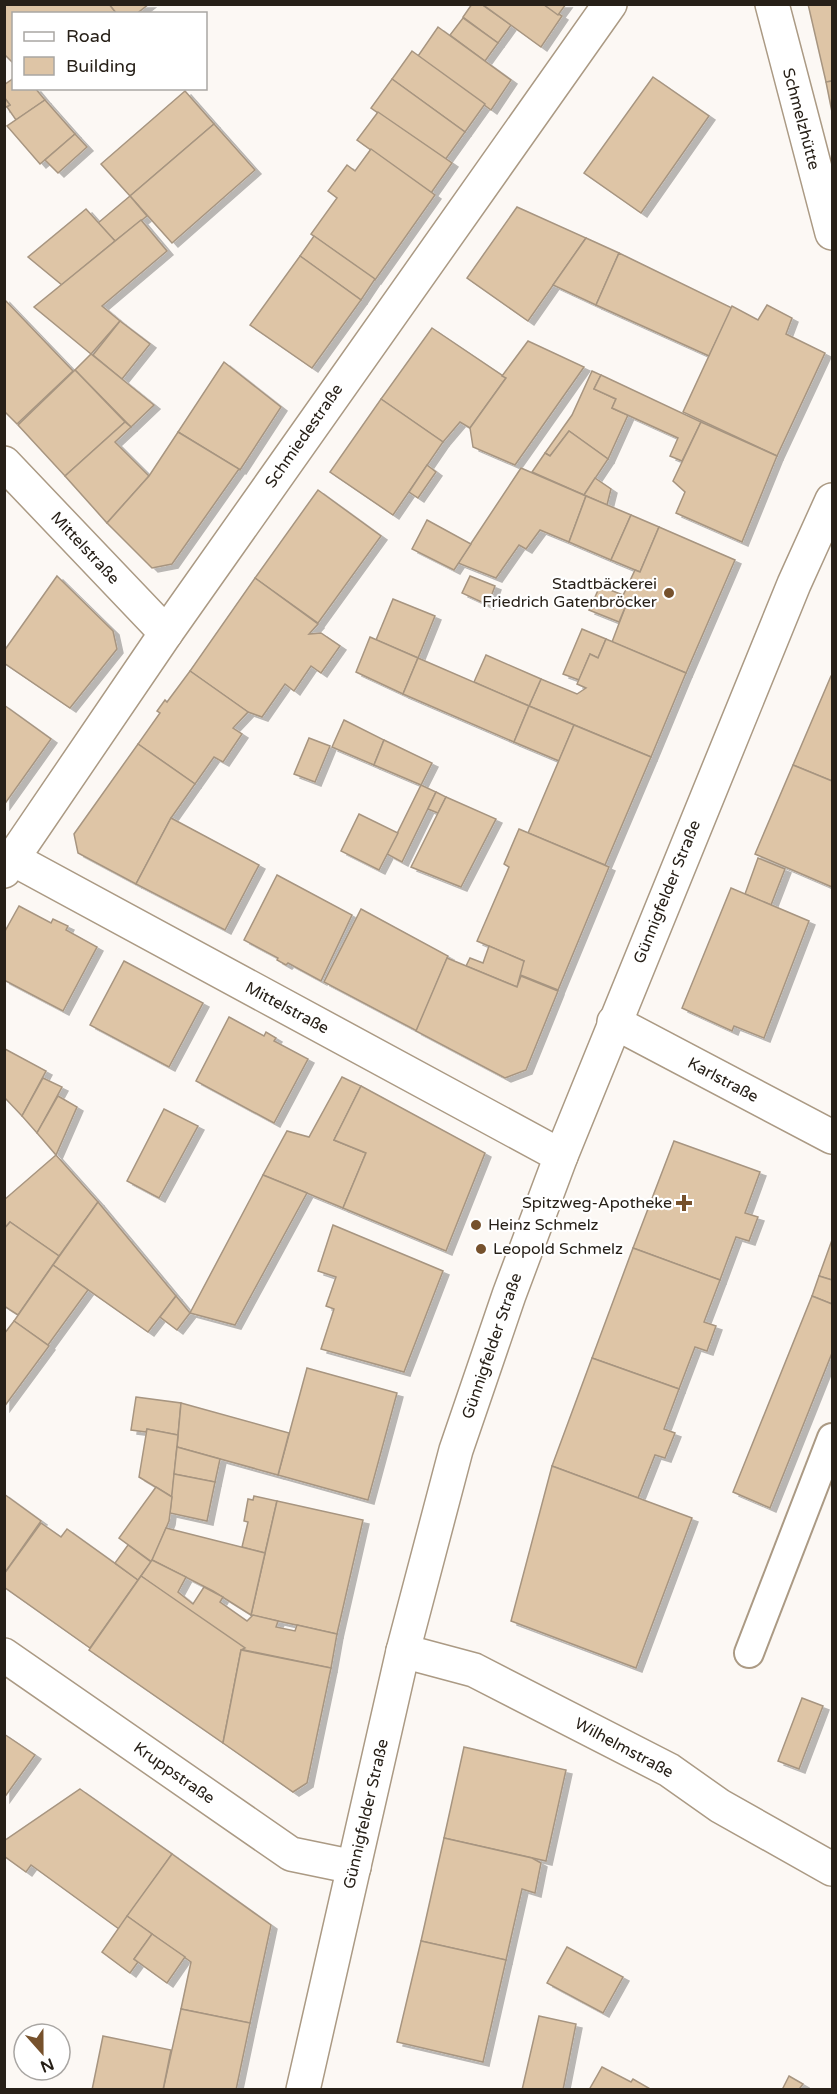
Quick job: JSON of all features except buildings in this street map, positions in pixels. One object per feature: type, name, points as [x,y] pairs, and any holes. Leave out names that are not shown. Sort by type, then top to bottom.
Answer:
[{"type":"street","name":"Schmiedestraße","points":[[9,865],[166,633],[610,4]]},
{"type":"street","name":"Schmelzhütte","points":[[772,4],[832,233]]},
{"type":"street","name":"Mittelstraße","points":[[4,463],[166,633]]},
{"type":"street","name":"Günnigfelder Straße","points":[[303,2090],[403,1651],[456,1450],[508,1295],[614,1022],[794,584],[832,500]]},
{"type":"street","name":"Mittelstraße","points":[[9,865],[561,1156]]},
{"type":"street","name":"Karlstraße","points":[[614,1022],[832,1137]]},
{"type":"street","name":"Wilhelmstraße","points":[[403,1651],[484,1675],[669,1770],[720,1806],[832,1869]]},
{"type":"street","name":"Kruppstraße","points":[[4,1655],[291,1854],[354,1867]]},
{"type":"lane","points":[[749,1653],[832,1438]]},
{"type":"place","name":"Stadtbäckerei Friedrich Gatenbröcker","points":[[669,593]]},
{"type":"place","name":"Spitzweg-Apotheke","points":[[684,1203]]},
{"type":"place","name":"Heinz Schmelz","points":[[476,1225]]},
{"type":"place","name":"Leopold Schmelz","points":[[481,1249]]}]
